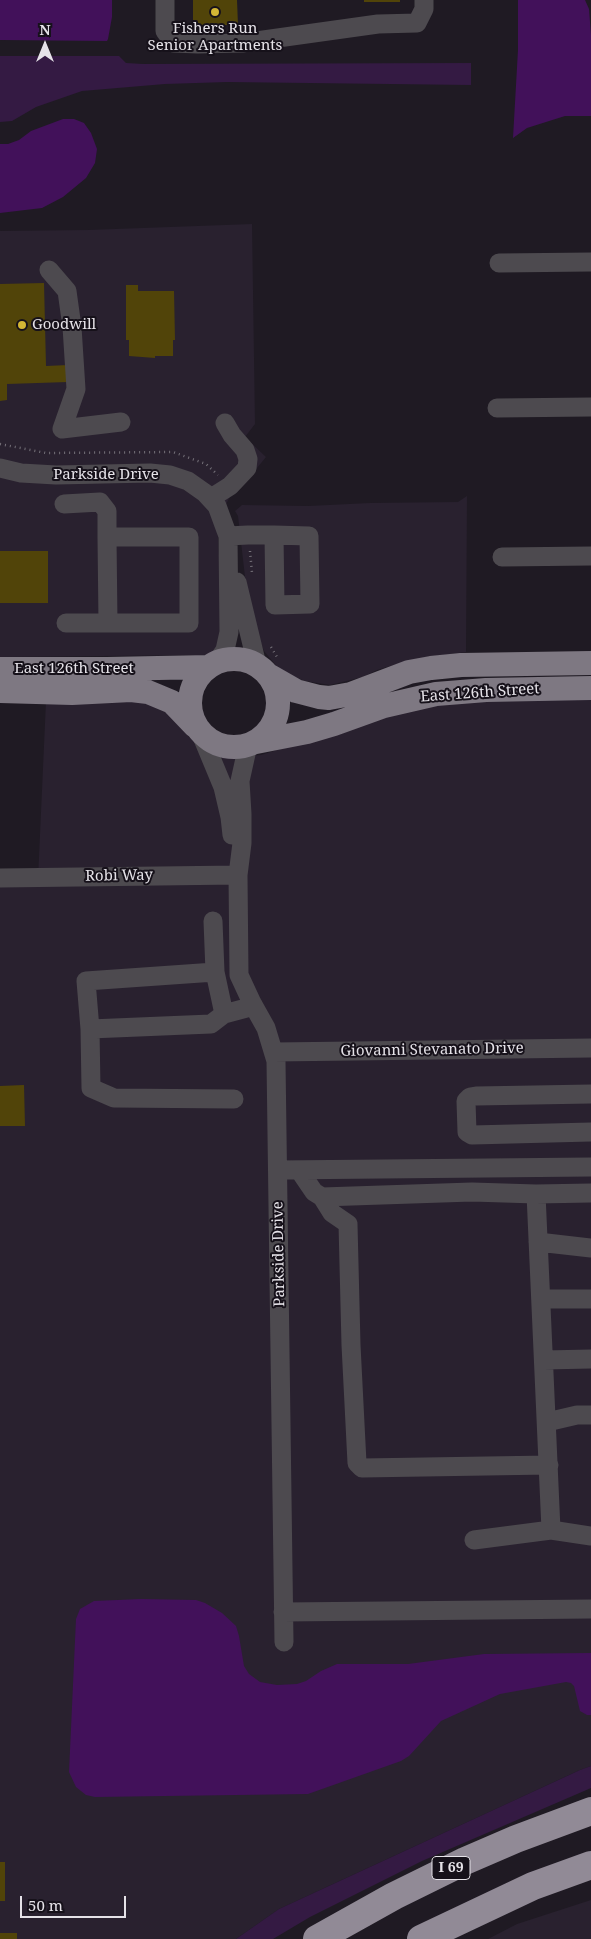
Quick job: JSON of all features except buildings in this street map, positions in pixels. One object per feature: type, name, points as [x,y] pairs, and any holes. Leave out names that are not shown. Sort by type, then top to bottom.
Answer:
[{"type":"highway","name":"I 69","points":[[317,1939],[394,1896],[465,1861],[516,1839],[591,1811]]},
{"type":"highway","points":[[421,1939],[533,1886],[591,1865]]},
{"type":"main road","points":[[237,659],[262,670],[277,692],[278,711],[270,729],[252,744],[236,748],[211,742],[198,730],[189,708],[191,689],[201,673],[213,664],[237,659]]},
{"type":"main road","name":"East 126th Street","points":[[262,670],[296,691],[329,698],[351,694],[409,672],[431,668],[461,665],[591,663]]},
{"type":"main road","name":"East 126th Street","points":[[0,669],[108,669],[213,664]]},
{"type":"main road","name":"East 126th Street","points":[[252,744],[307,732],[384,706],[436,694],[486,690],[591,688]]},
{"type":"main road","name":"East 126th Street","points":[[0,691],[72,693],[131,690],[148,692],[172,702],[198,730]]},
{"type":"street","points":[[165,0],[165,31],[174,43],[198,44],[242,43],[378,24],[417,23],[424,9],[424,0]]},
{"type":"street","points":[[500,263],[591,262]]},
{"type":"street","points":[[49,270],[67,291],[72,327],[76,389],[62,429],[121,422]]},
{"type":"street","points":[[497,408],[591,407]]},
{"type":"street","points":[[211,498],[230,486],[247,468],[248,459],[245,450],[232,435],[225,423]]},
{"type":"street","name":"Parkside Drive","points":[[0,468],[21,473],[56,475],[150,473],[188,481],[211,498],[224,520],[228,543],[262,670]]},
{"type":"street","points":[[64,504],[100,502],[107,511],[108,623]]},
{"type":"street","points":[[228,543],[248,535],[274,535]]},
{"type":"street","points":[[66,623],[189,623],[188,537],[107,537]]},
{"type":"street","name":"Parkside Drive","points":[[213,664],[225,650],[229,632],[228,543]]},
{"type":"street","points":[[502,557],[591,556]]},
{"type":"street","name":"Parkside Drive","points":[[198,730],[221,779],[228,802],[238,875],[239,975],[266,1028],[276,1061],[284,1642]]},
{"type":"street","name":"Parkside Drive","points":[[238,875],[242,843],[240,781],[252,744]]},
{"type":"street","name":"Robi Way","points":[[0,878],[238,875]]},
{"type":"street","points":[[213,921],[215,972],[224,1014]]},
{"type":"street","points":[[215,972],[86,981],[90,1029],[91,1088],[114,1098],[234,1099]]},
{"type":"street","points":[[90,1029],[211,1024],[224,1014],[254,1006]]},
{"type":"street","name":"Giovanni Stevanato Drive","points":[[274,1052],[591,1048]]},
{"type":"street","points":[[591,1094],[476,1096],[470,1097],[466,1101],[467,1132],[472,1135],[591,1132]]},
{"type":"street","points":[[278,1170],[591,1167]]},
{"type":"street","points":[[299,1170],[314,1192],[322,1197],[332,1213],[348,1224],[351,1345],[357,1463],[362,1468],[549,1465]]},
{"type":"street","points":[[322,1197],[472,1192],[591,1193]]},
{"type":"street","points":[[536,1194],[551,1530]]},
{"type":"street","points":[[538,1242],[591,1248]]},
{"type":"street","points":[[541,1299],[591,1299]]},
{"type":"street","points":[[544,1360],[591,1359]]},
{"type":"street","points":[[547,1422],[577,1415],[591,1415]]},
{"type":"street","points":[[474,1540],[551,1530],[591,1536]]},
{"type":"street","points":[[283,1612],[591,1609]]},
{"type":"path","points":[[0,444],[46,453],[173,452],[206,464],[230,486]]},
{"type":"path","points":[[248,535],[252,576]]},
{"type":"shaded area","points":[[0,0],[112,0],[112,17],[108,39],[107,41],[0,40]]},
{"type":"shaded area","points":[[518,0],[585,0],[589,9],[591,35],[591,116],[565,116],[527,128],[513,138],[518,50]]},
{"type":"shaded area","points":[[0,56],[119,56],[126,63],[143,64],[471,63],[471,85],[227,82],[165,84],[82,91],[36,107],[12,121],[0,122]]},
{"type":"shaded area","points":[[63,119],[74,119],[84,123],[91,133],[97,149],[95,163],[86,178],[63,197],[42,208],[0,213],[0,144],[8,144],[19,140],[31,131]]},
{"type":"shaded area","points":[[252,224],[255,424],[245,437],[266,457],[248,479],[232,493],[217,521],[223,624],[218,648],[208,655],[0,657],[0,231]]},
{"type":"shaded area","points":[[467,496],[466,652],[404,662],[377,670],[363,677],[330,685],[305,681],[291,676],[278,668],[264,651],[254,626],[248,603],[238,516],[235,511],[242,505],[308,506],[458,502]]},
{"type":"shaded area","points":[[591,695],[591,1766],[279,1909],[236,1939],[0,1939],[0,881],[38,879],[46,701],[149,701],[170,713],[190,738],[231,757],[261,755],[415,707],[479,698]]},
{"type":"shaded area","points":[[141,1599],[196,1600],[222,1613],[236,1626],[244,1666],[249,1674],[260,1682],[277,1685],[297,1684],[306,1681],[321,1671],[337,1664],[408,1664],[484,1654],[591,1653],[591,1715],[580,1711],[574,1686],[566,1682],[500,1694],[441,1721],[409,1756],[401,1761],[308,1794],[95,1797],[86,1795],[76,1787],[69,1772],[76,1619],[80,1609],[94,1601]]},
{"type":"shaded area","points":[[591,1766],[591,1788],[422,1861],[310,1917],[273,1939],[236,1939],[279,1909]]},
{"type":"shaded area","points":[[591,1900],[591,1939],[488,1939],[517,1924]]},
{"type":"place","name":"Fishers Run Senior Apartments","points":[[215,12]]},
{"type":"place","name":"Goodwill","points":[[22,325]]}]
